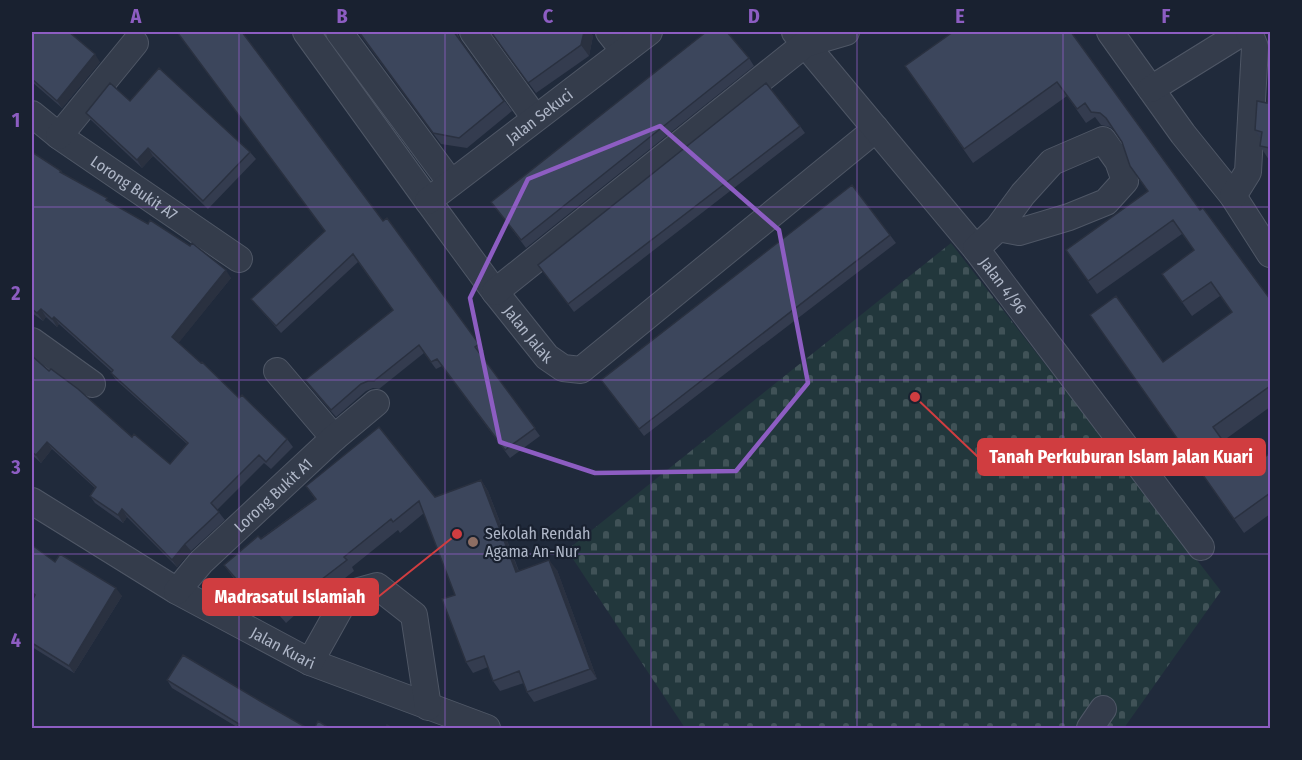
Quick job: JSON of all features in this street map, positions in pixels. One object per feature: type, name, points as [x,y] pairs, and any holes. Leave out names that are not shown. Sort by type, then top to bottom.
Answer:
[{"type":"street","name":"Jalan Jalak","points":[[306,32],[495,292],[547,357],[563,368],[580,370],[876,129]]},
{"type":"street","points":[[339,32],[451,183]]},
{"type":"street","points":[[473,32],[535,118]]},
{"type":"street","name":"Jalan Sekuci","points":[[428,201],[535,118],[617,41],[649,32]]},
{"type":"street","points":[[495,292],[800,38],[846,32]]},
{"type":"street","points":[[1110,32],[1183,134],[1233,196],[1270,254]]},
{"type":"street","points":[[1151,89],[1244,32]]},
{"type":"street","points":[[1233,196],[1248,172],[1255,47],[1249,32]]},
{"type":"street","name":"Jalan 4/96","points":[[800,38],[976,249],[1201,547]]},
{"type":"street","points":[[59,136],[135,43]]},
{"type":"street","name":"Lorong Bukit A7","points":[[32,114],[59,136],[239,259]]},
{"type":"street","points":[[976,249],[998,228],[1023,194],[1052,162],[1103,140],[1118,161],[1125,181],[1106,202],[1070,217],[1019,232],[998,228]]},
{"type":"street","points":[[32,341],[92,384]]},
{"type":"street","points":[[277,371],[334,438]]},
{"type":"street","name":"Lorong Bukit A1","points":[[177,591],[201,562],[334,438],[376,404]]},
{"type":"street","name":"Jalan Kuari","points":[[32,501],[177,591],[310,663],[487,729]]},
{"type":"street","points":[[310,663],[348,594],[377,585],[414,615],[428,707]]},
{"type":"highlighted area","points":[[660,126],[779,230],[808,383],[736,471],[595,473],[500,442],[470,298],[528,179]]},
{"type":"green space","points":[[951,243],[1221,591],[1124,728],[685,728],[567,550]]},
{"type":"building","points":[[32,32],[69,32],[95,54],[57,101],[32,79]]},
{"type":"building","points":[[177,32],[242,32],[383,221],[387,218],[479,344],[475,347],[535,428],[505,450],[437,359],[431,362],[419,345],[374,381],[361,384],[331,410],[305,380],[393,310],[353,254],[276,326],[251,299],[325,231]]},
{"type":"building","points":[[359,32],[454,32],[504,101],[459,138],[433,133]]},
{"type":"building","points":[[491,32],[584,32],[581,45],[528,83]]},
{"type":"building","points":[[706,32],[727,32],[749,58],[521,240],[491,202]]},
{"type":"building","points":[[953,32],[1071,32],[1200,210],[1203,208],[1270,299],[1270,386],[1213,427],[1245,472],[1270,453],[1270,493],[1234,519],[1090,315],[1116,296],[1163,362],[1232,312],[1211,282],[1182,302],[1162,274],[1194,250],[1173,220],[1088,281],[1066,250],[1148,191],[1130,166],[1122,142],[1106,118],[1100,113],[1091,112],[1085,103],[1077,109],[1057,82],[964,149],[905,66]]},
{"type":"building","points":[[159,68],[250,152],[203,201],[148,148],[137,160],[86,113],[110,83],[130,101]]},
{"type":"building","points":[[766,83],[800,126],[568,304],[538,265]]},
{"type":"building","points":[[1269,92],[1270,148],[1260,146],[1262,132],[1255,130],[1257,101],[1267,103]]},
{"type":"building","points":[[32,152],[60,172],[148,224],[150,220],[190,246],[192,243],[226,270],[172,337],[239,398],[242,395],[287,439],[266,462],[259,455],[211,503],[219,512],[185,544],[172,560],[122,509],[118,515],[90,496],[96,487],[47,442],[36,455],[32,452],[32,356],[49,371],[51,369],[78,389],[132,437],[134,434],[170,464],[188,443],[111,373],[113,370],[54,317],[52,319],[41,309],[37,313],[32,309]]},
{"type":"building","points":[[852,185],[890,235],[639,429],[601,380]]},
{"type":"building","points":[[379,427],[435,497],[481,480],[516,572],[549,560],[590,669],[527,692],[519,671],[493,681],[484,656],[466,662],[442,599],[455,595],[419,501],[393,522],[391,519],[344,557],[347,560],[309,589],[307,587],[278,612],[252,581],[244,588],[224,565],[258,536],[261,539],[316,499],[306,486]]},
{"type":"building","points":[[32,545],[55,562],[60,554],[116,588],[69,666],[32,643],[32,601],[35,595],[32,592]]},
{"type":"building","points":[[183,655],[309,729],[236,729],[239,724],[167,680]]},
{"type":"building","points":[[318,721],[331,729],[314,729]]},
{"type":"place","name":"Tanah Perkuburan Islam Jalan Kuari","points":[[915,397]]},
{"type":"place","name":"Madrasatul Islamiah","points":[[457,534]]},
{"type":"place","name":"Sekolah Rendah Agama An-Nur","points":[[473,542]]}]
